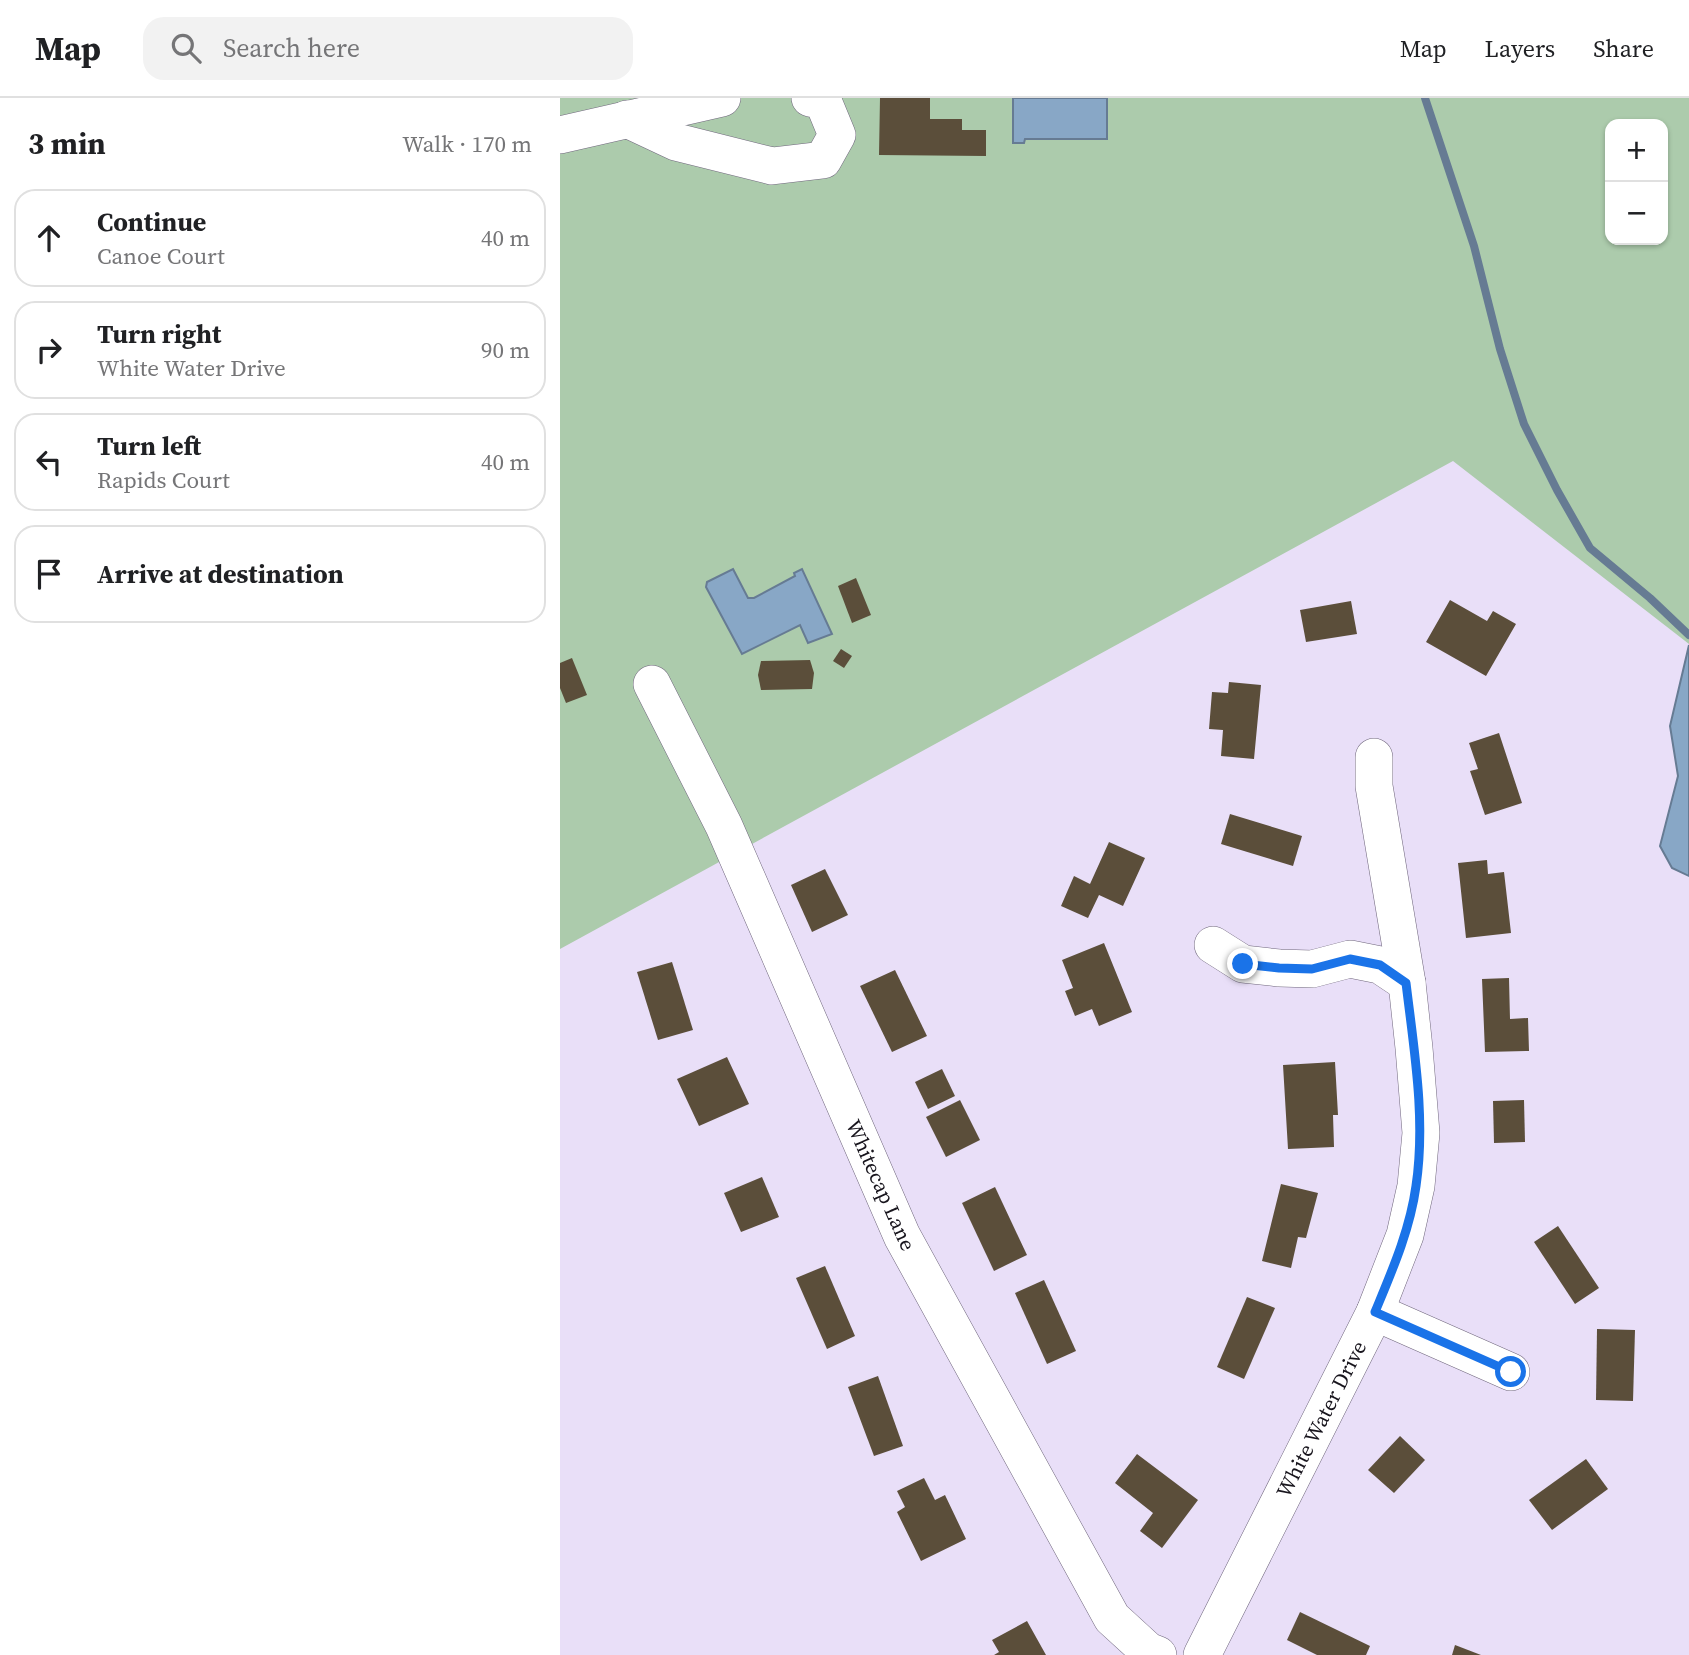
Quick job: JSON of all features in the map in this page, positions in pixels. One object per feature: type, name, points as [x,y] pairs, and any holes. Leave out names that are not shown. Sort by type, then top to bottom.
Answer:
[{"type":"street","points":[[560,135],[722,98]]},
{"type":"street","points":[[627,120],[676,142],[772,166],[823,160],[836,135],[823,101],[810,98]]},
{"type":"street","name":"Whitecap Lane","points":[[652,684],[724,826],[902,1236],[1112,1618],[1148,1651],[1158,1655]]},
{"type":"street","name":"White Water Drive","points":[[1202,1655],[1375,1312],[1405,1235],[1416,1186],[1421,1133],[1406,983],[1374,786],[1374,757]]},
{"type":"street","points":[[1213,945],[1243,964],[1312,969],[1350,959],[1380,965],[1406,983]]},
{"type":"street","points":[[1375,1312],[1511,1372]]},
{"type":"green space","points":[[560,98],[1689,98],[1689,644],[1453,461],[560,949]]},
{"type":"water","points":[[1013,98],[1107,98],[1107,139],[1025,139],[1024,143],[1013,143]]},
{"type":"water","points":[[733,569],[748,598],[754,598],[795,576],[794,573],[802,569],[832,634],[808,643],[800,625],[742,654],[706,587],[707,582]]},
{"type":"water","points":[[1689,645],[1689,876],[1672,868],[1660,846],[1678,776],[1670,726]]},
{"type":"building","points":[[880,98],[930,98],[930,119],[962,119],[962,130],[986,130],[986,156],[879,155]]},
{"type":"building","points":[[856,578],[871,615],[852,623],[838,586]]},
{"type":"building","points":[[1450,600],[1487,621],[1493,611],[1516,624],[1486,676],[1426,642]]},
{"type":"building","points":[[1351,601],[1357,634],[1306,642],[1300,610]]},
{"type":"building","points":[[841,649],[852,656],[844,668],[833,661]]},
{"type":"building","points":[[572,658],[587,695],[566,703],[560,688],[560,663]]},
{"type":"building","points":[[810,660],[814,673],[812,689],[761,690],[758,675],[761,661]]},
{"type":"building","points":[[1229,682],[1261,685],[1254,759],[1221,756],[1223,730],[1209,729],[1212,692],[1228,693]]},
{"type":"building","points":[[1499,733],[1522,803],[1485,815],[1470,771],[1478,769],[1469,743]]},
{"type":"building","points":[[1230,814],[1302,836],[1293,866],[1221,844]]},
{"type":"building","points":[[1109,842],[1145,858],[1123,906],[1099,895],[1088,918],[1061,906],[1074,876],[1090,884]]},
{"type":"building","points":[[1487,860],[1488,874],[1504,872],[1511,933],[1466,938],[1458,863]]},
{"type":"building","points":[[825,869],[848,915],[812,932],[791,885]]},
{"type":"building","points":[[1104,943],[1132,1012],[1099,1026],[1092,1009],[1075,1016],[1065,991],[1073,988],[1062,960]]},
{"type":"building","points":[[672,962],[693,1030],[658,1040],[637,972]]},
{"type":"building","points":[[895,970],[927,1036],[892,1052],[860,986]]},
{"type":"building","points":[[1509,978],[1510,1019],[1528,1018],[1529,1051],[1485,1052],[1482,979]]},
{"type":"building","points":[[727,1057],[749,1104],[699,1126],[677,1079]]},
{"type":"building","points":[[1335,1062],[1338,1115],[1333,1115],[1334,1147],[1288,1149],[1283,1065]]},
{"type":"building","points":[[942,1069],[955,1096],[928,1109],[915,1082]]},
{"type":"building","points":[[960,1100],[980,1140],[946,1157],[926,1117]]},
{"type":"building","points":[[1524,1100],[1525,1142],[1494,1143],[1493,1101]]},
{"type":"building","points":[[762,1177],[779,1217],[741,1232],[724,1193]]},
{"type":"building","points":[[1281,1184],[1318,1193],[1306,1238],[1298,1237],[1291,1268],[1262,1261]]},
{"type":"building","points":[[995,1187],[1027,1255],[994,1271],[962,1203]]},
{"type":"building","points":[[1558,1226],[1599,1288],[1575,1304],[1534,1242]]},
{"type":"building","points":[[825,1266],[855,1336],[827,1349],[796,1278]]},
{"type":"building","points":[[1044,1280],[1076,1351],[1047,1364],[1015,1293]]},
{"type":"building","points":[[1247,1297],[1275,1308],[1244,1379],[1217,1367]]},
{"type":"building","points":[[1597,1329],[1635,1330],[1633,1401],[1596,1400]]},
{"type":"building","points":[[878,1376],[903,1446],[874,1456],[848,1387]]},
{"type":"building","points":[[1400,1436],[1425,1460],[1394,1493],[1368,1470]]},
{"type":"building","points":[[1137,1454],[1198,1500],[1162,1548],[1140,1531],[1153,1513],[1115,1483]]},
{"type":"building","points":[[1586,1459],[1608,1489],[1552,1530],[1529,1500]]},
{"type":"building","points":[[924,1478],[935,1500],[945,1495],[966,1539],[921,1561],[897,1512],[905,1507],[897,1491]]},
{"type":"building","points":[[1300,1612],[1370,1646],[1366,1655],[1317,1655],[1287,1640]]},
{"type":"building","points":[[1027,1621],[1046,1655],[994,1655],[999,1652],[992,1640]]},
{"type":"building","points":[[1455,1645],[1481,1655],[1452,1655]]},
{"type":"waterway","points":[[1425,98],[1474,246],[1500,349],[1524,424],[1590,548],[1689,635]]},
{"type":"route","points":[[1243,964],[1312,969],[1350,959],[1380,965],[1406,983],[1421,1133],[1416,1186],[1405,1235],[1375,1312],[1511,1372]]}]
